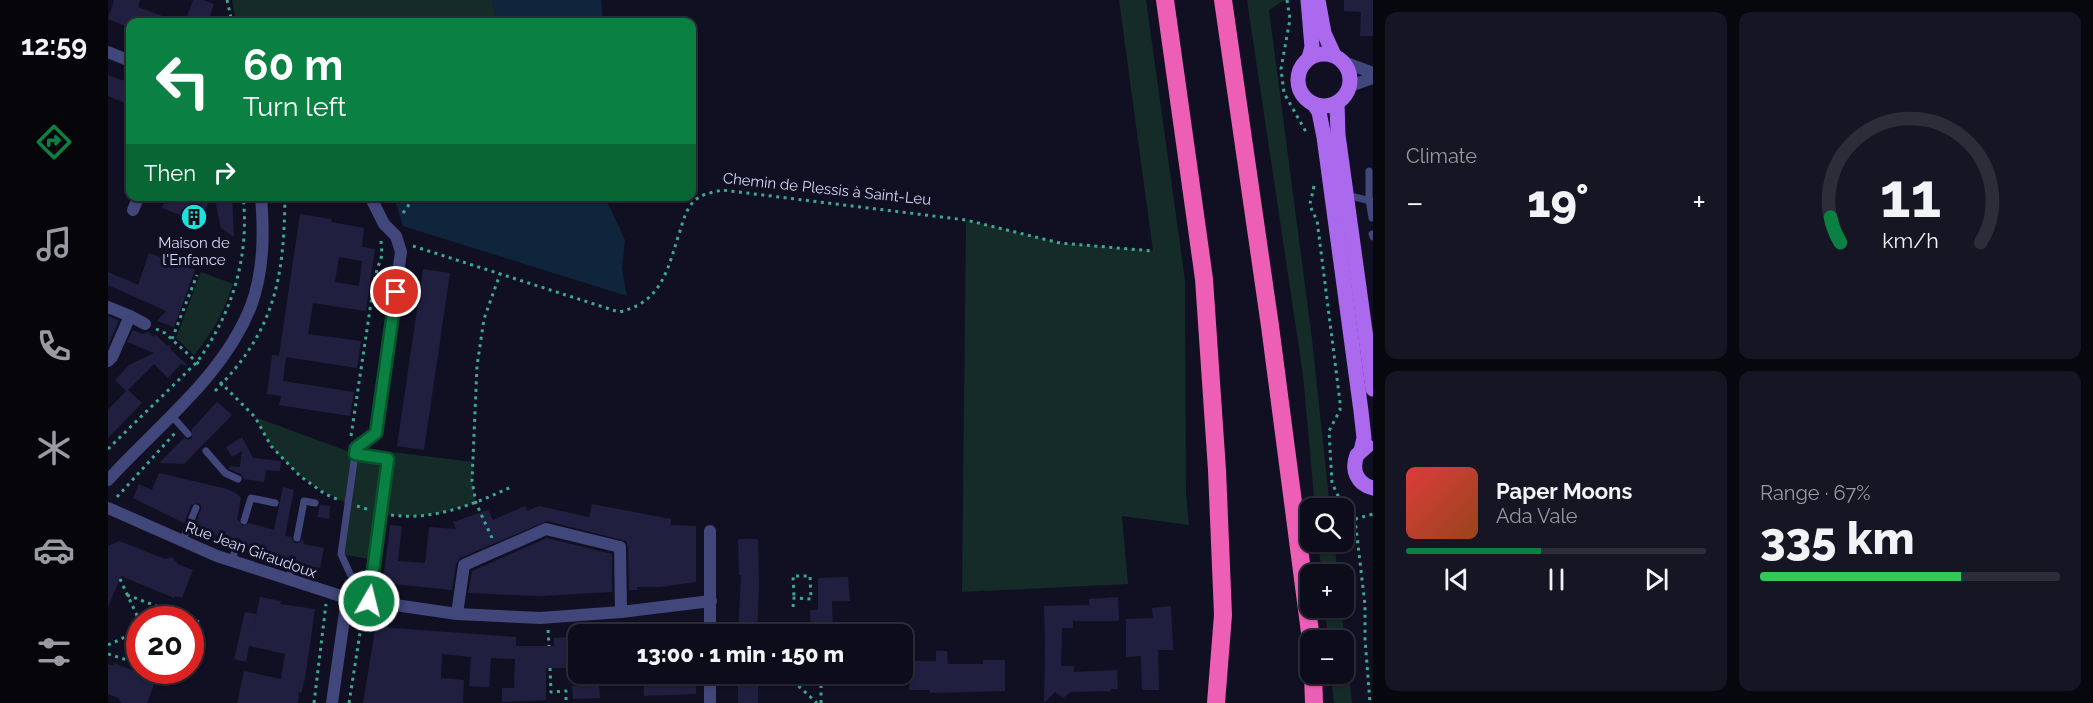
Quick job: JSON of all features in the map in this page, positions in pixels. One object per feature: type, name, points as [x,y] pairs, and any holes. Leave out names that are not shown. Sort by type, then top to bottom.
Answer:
[{"type":"highway","points":[[1166,0],[1204,279],[1217,470],[1223,615],[1216,703]]},
{"type":"highway","points":[[1223,0],[1270,326],[1310,630]]},
{"type":"highway","points":[[1313,684],[1314,703]]},
{"type":"main road","points":[[1308,0],[1312,47],[1309,57],[1301,68],[1298,85],[1301,93],[1314,104],[1319,112],[1324,137],[1367,448],[1355,460],[1355,472],[1361,483],[1373,490]]},
{"type":"main road","points":[[1314,104],[1322,106],[1337,103],[1350,87],[1350,72],[1339,59],[1324,33],[1318,0]]},
{"type":"main road","points":[[1309,57],[1320,54],[1339,59]]},
{"type":"main road","points":[[1337,103],[1338,135],[1369,336],[1373,388]]},
{"type":"street","points":[[108,52],[126,59]]},
{"type":"street","points":[[1339,59],[1373,73]]},
{"type":"street","points":[[1350,87],[1373,78]]},
{"type":"street","points":[[133,210],[137,201]]},
{"type":"street","points":[[110,473],[171,415],[210,373],[238,334],[251,305],[262,259],[261,201]]},
{"type":"street","points":[[355,451],[376,433],[401,252],[396,237],[384,224],[372,201]]},
{"type":"street","points":[[108,307],[145,324]]},
{"type":"street","points":[[108,361],[112,357],[130,316]]},
{"type":"street","name":"Rue Jean Giraudoux","points":[[108,509],[182,542],[232,561],[327,592],[365,601],[457,614],[540,618],[621,612],[711,601]]},
{"type":"street","points":[[457,614],[464,565],[546,529],[620,547],[621,612]]},
{"type":"street","points":[[710,531],[711,624]]},
{"type":"street","points":[[332,703],[347,598]]},
{"type":"street","points":[[710,684],[710,703]]},
{"type":"lane","points":[[1369,171],[1372,218]]},
{"type":"lane","points":[[1346,195],[1371,201]]},
{"type":"lane","points":[[171,415],[188,434]]},
{"type":"lane","points":[[206,451],[225,473],[238,479]]},
{"type":"lane","points":[[355,451],[388,459],[365,601],[341,554],[355,451]]},
{"type":"lane","points":[[244,521],[251,498],[275,503]]},
{"type":"lane","points":[[297,538],[304,501],[315,503]]},
{"type":"lane","points":[[182,542],[196,508]]},
{"type":"lane","points":[[232,561],[237,543]]},
{"type":"lane","points":[[289,579],[292,561]]},
{"type":"path","points":[[227,0],[231,18]]},
{"type":"path","points":[[1287,0],[1290,19],[1281,69],[1284,93],[1290,107],[1306,130],[1308,139]]},
{"type":"path","points":[[1313,178],[1314,188],[1309,200],[1310,208],[1317,220],[1340,402],[1340,410],[1329,431],[1332,483],[1340,500],[1355,519],[1365,605],[1370,703]]},
{"type":"path","name":"Chemin de Plessis à Saint-Leu","points":[[696,201],[699,197],[722,190],[966,220],[1060,243],[1154,251]]},
{"type":"path","points":[[108,448],[197,362],[209,345],[228,308],[238,279],[243,243],[243,201]]},
{"type":"path","points":[[403,213],[411,201]]},
{"type":"path","name":"Chemin de Plessis à Saint-Leu","points":[[396,237],[408,245],[619,312],[631,310],[646,302],[657,291],[686,213],[696,201]]},
{"type":"path","points":[[355,451],[350,440],[375,276],[382,255]]},
{"type":"path","points":[[498,550],[476,502],[472,481],[477,366],[484,320],[500,274]]},
{"type":"path","points":[[172,339],[197,275]]},
{"type":"path","points":[[145,324],[165,333],[210,373]]},
{"type":"path","points":[[108,509],[182,426]]},
{"type":"path","points":[[1355,519],[1373,514]]},
{"type":"path","points":[[793,607],[793,576],[810,576],[812,599],[794,598]]},
{"type":"path","points":[[120,579],[132,606]]},
{"type":"path","points":[[314,703],[327,592]]},
{"type":"path","points":[[127,596],[153,606]]},
{"type":"path","points":[[349,703],[365,601]]},
{"type":"path","points":[[108,645],[126,637]]},
{"type":"path","points":[[108,654],[126,660]]},
{"type":"path","points":[[550,668],[551,692],[566,691],[566,703]]},
{"type":"path","points":[[797,684],[819,703]]},
{"type":"path","points":[[819,703],[821,686]]},
{"type":"green space","points":[[232,0],[492,0],[496,17],[491,18],[235,18]]},
{"type":"green space","points":[[1119,0],[1146,0],[1185,280],[1186,493],[1189,525],[1122,516],[1128,584],[962,592],[966,220],[1060,243],[1153,251]]},
{"type":"green space","points":[[1247,0],[1288,0],[1269,10],[1312,339],[1329,498],[1314,498],[1303,375]]},
{"type":"green space","points":[[201,272],[233,284],[217,322],[194,355],[176,338]]},
{"type":"green space","points":[[255,417],[355,454],[388,459],[392,452],[473,462],[472,481],[476,503],[429,514],[407,516],[381,514],[374,560],[341,554],[348,504],[317,487],[290,466],[271,445]]},
{"type":"green space","points":[[1319,552],[1335,552],[1337,564],[1321,564]]},
{"type":"green space","points":[[1326,618],[1342,618],[1344,630],[1327,630]]},
{"type":"green space","points":[[1332,684],[1350,684],[1352,703],[1334,703]]},
{"type":"water","points":[[492,0],[601,0],[603,18],[491,18],[496,17]]},
{"type":"water","points":[[395,201],[607,201],[625,240],[622,269],[627,296],[403,226]]},
{"type":"building","points":[[114,0],[140,0],[138,7],[168,18],[126,18],[126,26],[108,19]]},
{"type":"building","points":[[193,0],[203,0],[214,4],[209,18],[186,18]]},
{"type":"building","points":[[1344,0],[1373,0],[1373,36],[1360,36],[1361,12],[1344,11]]},
{"type":"building","points":[[108,75],[126,82],[126,103],[108,96]]},
{"type":"building","points":[[164,201],[209,201],[201,223],[162,208]]},
{"type":"building","points":[[215,201],[232,201],[234,237],[221,228]]},
{"type":"building","points":[[300,214],[332,219],[331,222],[364,228],[362,247],[375,249],[366,311],[313,303],[308,334],[361,341],[357,368],[286,357],[283,381],[354,392],[350,416],[279,405],[281,396],[267,394],[272,355],[279,356]],"holes":[[[339,257],[362,261],[359,286],[335,282]]]},
{"type":"building","points":[[149,253],[195,270],[174,327],[157,321],[166,311],[108,285],[108,272],[138,285]]},
{"type":"building","points":[[423,269],[450,273],[424,450],[397,446]]},
{"type":"building","points":[[108,316],[119,320],[108,346]]},
{"type":"building","points":[[133,330],[143,334],[148,332],[154,337],[155,334],[167,346],[170,345],[169,348],[188,366],[181,364],[168,378],[154,364],[128,390],[142,403],[108,438],[108,410],[126,391],[115,380],[129,365],[154,353],[127,342]]},
{"type":"building","points":[[217,402],[232,415],[184,464],[159,463],[184,438],[189,440],[192,438],[192,429]]},
{"type":"building","points":[[242,437],[253,458],[281,461],[280,471],[266,470],[264,482],[244,479],[241,474],[229,469],[230,466],[240,467],[242,451],[232,457],[226,447]]},
{"type":"building","points":[[159,473],[227,489],[241,498],[237,519],[243,526],[249,523],[274,530],[283,487],[294,490],[285,536],[291,537],[295,543],[304,540],[303,544],[324,548],[320,568],[299,564],[293,556],[289,556],[287,560],[245,550],[246,547],[242,545],[239,538],[235,538],[232,542],[194,527],[201,510],[201,505],[198,503],[191,505],[184,523],[133,498],[139,484],[152,490]]},
{"type":"building","points":[[592,504],[671,519],[671,525],[696,526],[696,582],[660,587],[637,587],[637,590],[629,590],[626,541],[547,521],[460,558],[456,564],[452,590],[383,583],[390,525],[402,526],[398,561],[425,563],[429,527],[456,529],[453,522],[488,510],[493,520],[525,506],[527,511],[539,506],[589,517]]},
{"type":"building","points":[[320,505],[330,506],[329,519],[317,517]]},
{"type":"building","points":[[547,538],[612,554],[612,592],[540,596],[468,593],[472,571]]},
{"type":"building","points":[[738,539],[758,539],[757,624],[739,624],[741,575],[739,575]]},
{"type":"building","points":[[119,541],[165,559],[172,557],[178,564],[193,570],[182,598],[175,596],[174,598],[121,576],[108,607],[108,546]]},
{"type":"building","points":[[848,577],[850,601],[832,601],[833,624],[811,624],[810,610],[818,610],[818,578]]},
{"type":"building","points":[[260,597],[281,601],[280,604],[315,609],[305,679],[301,693],[299,692],[298,703],[237,703],[244,671],[281,679],[285,654],[249,646],[246,662],[234,659],[245,612],[256,614],[253,630]]},
{"type":"building","points":[[1118,597],[1119,621],[1073,621],[1073,628],[1062,628],[1061,666],[1074,666],[1074,672],[1117,670],[1118,689],[1071,692],[1063,698],[1055,692],[1044,703],[1044,606],[1089,605],[1089,599]]},
{"type":"building","points":[[1171,606],[1173,650],[1158,650],[1159,690],[1142,690],[1141,656],[1126,657],[1126,619],[1153,618],[1152,608]]},
{"type":"building","points":[[376,624],[392,628],[516,637],[516,646],[554,646],[554,638],[568,637],[568,668],[546,668],[546,700],[502,702],[502,688],[514,688],[515,659],[491,658],[489,687],[469,686],[471,657],[442,654],[441,678],[464,680],[463,703],[363,703]]},
{"type":"building","points":[[936,651],[947,651],[948,664],[983,664],[983,660],[1005,660],[1005,691],[930,693],[930,690],[909,690],[909,684],[913,684],[913,661],[936,661]]},
{"type":"building","points":[[114,663],[126,668],[126,684],[154,684],[147,703],[121,703],[118,698],[108,694],[108,664],[113,666]]},
{"type":"building","points":[[643,684],[696,684],[696,694],[644,696]]},
{"type":"building","points":[[738,684],[758,684],[758,703],[738,703]]},
{"type":"building","points":[[599,685],[600,698],[573,699],[572,686]]},
{"type":"place","name":"Maison de l'Enfance","points":[[194,217]]},
{"type":"route","points":[[369,601],[388,459],[355,454],[356,448],[376,433],[396,292]]}]
